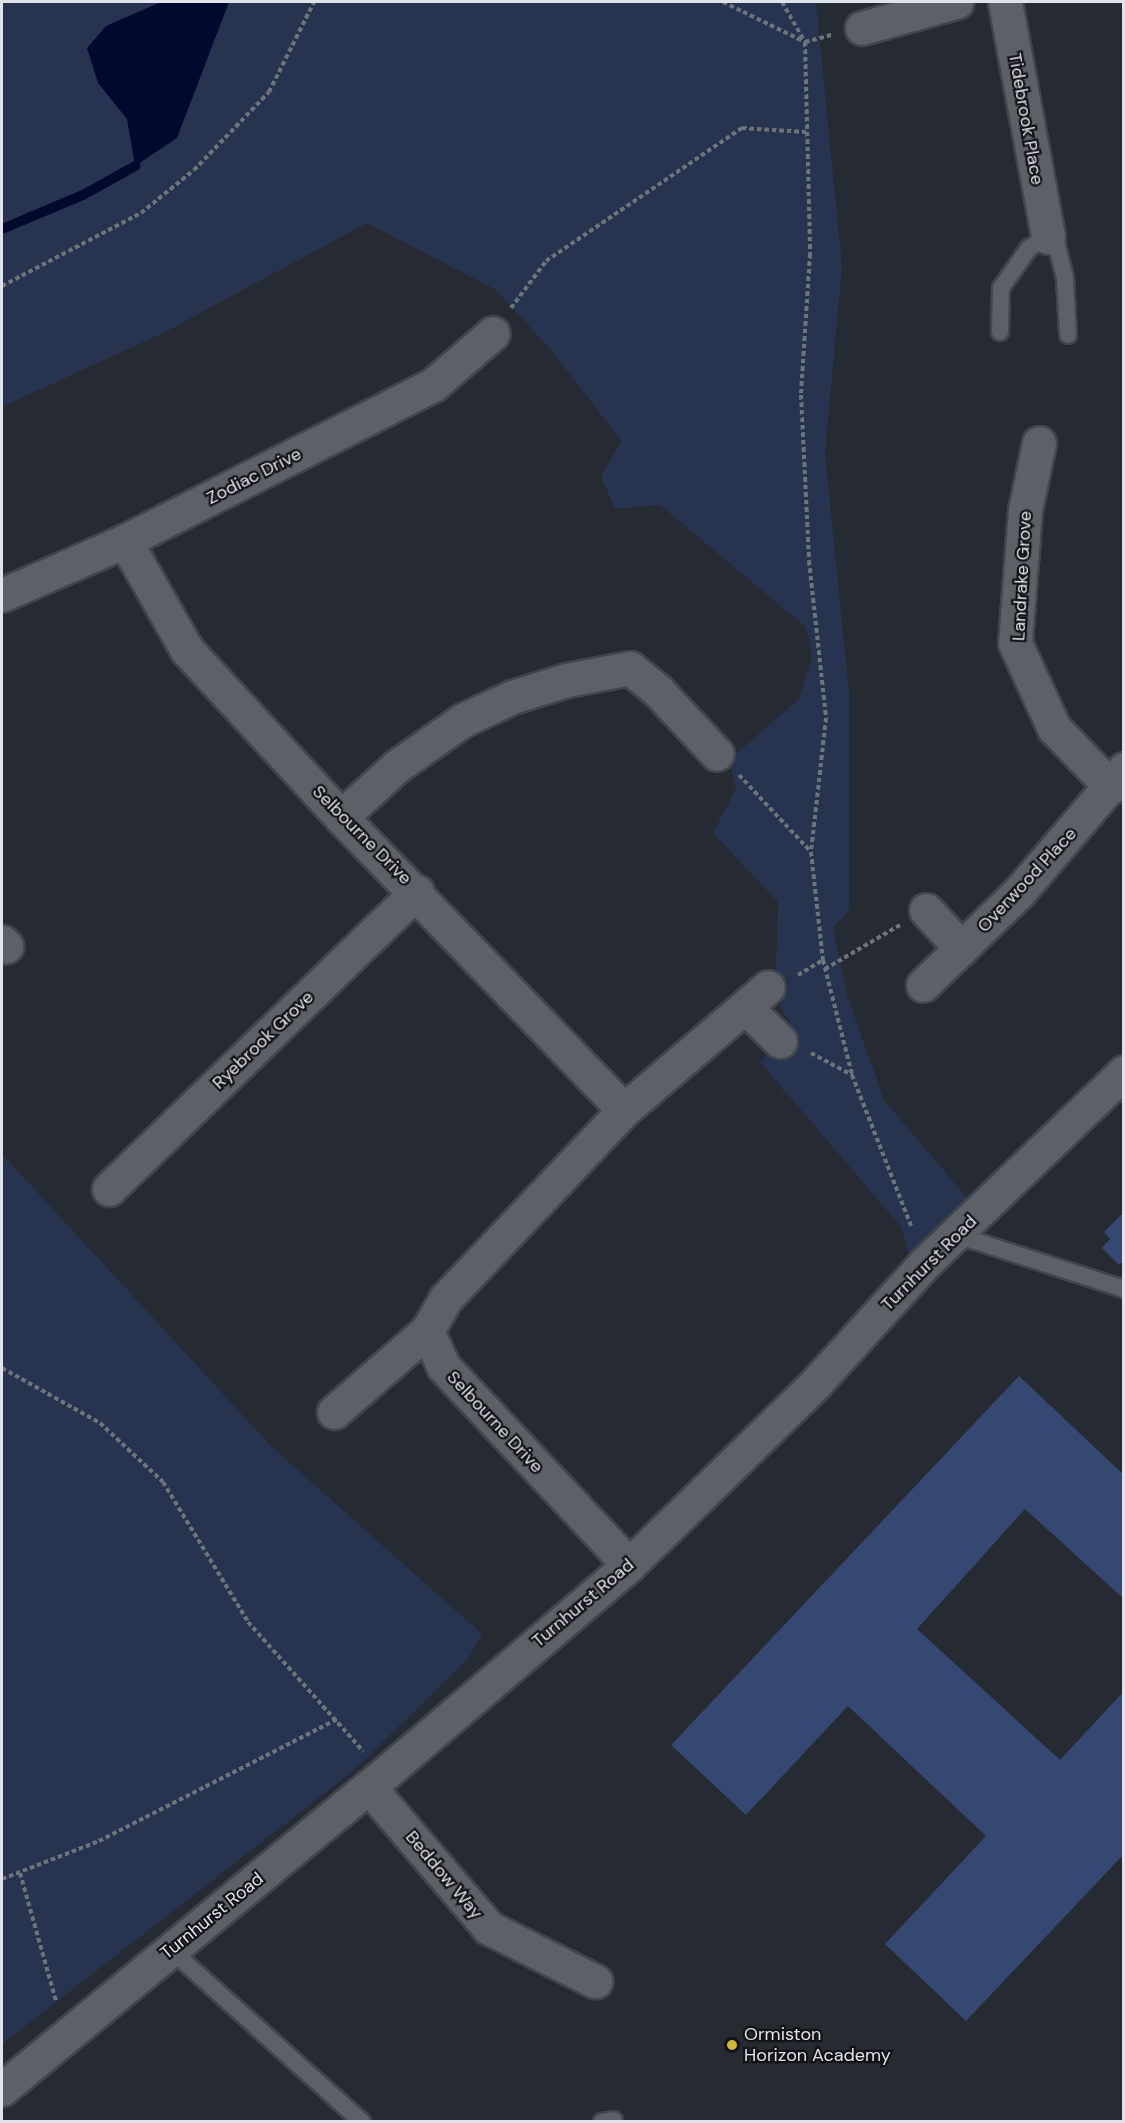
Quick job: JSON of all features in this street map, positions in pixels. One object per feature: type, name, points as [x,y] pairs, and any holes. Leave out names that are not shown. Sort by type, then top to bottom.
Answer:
[{"type":"street","points":[[862,28],[956,2]]},
{"type":"street","name":"Tidebrook Place","points":[[1005,2],[1048,237]]},
{"type":"street","name":"Zodiac Drive","points":[[2,595],[125,541],[433,385],[493,333]]},
{"type":"street","name":"Landrake Grove","points":[[1039,443],[1025,510],[1015,643],[1054,728],[1117,778]]},
{"type":"street","name":"Selbourne Drive","points":[[125,541],[188,650],[341,817],[417,892],[624,1110]]},
{"type":"street","points":[[341,817],[398,766],[463,720],[512,697],[567,680],[630,668],[658,691],[717,754]]},
{"type":"street","name":"Overwood Place","points":[[923,985],[1020,891],[1117,778]]},
{"type":"street","name":"Ryebrook Grove","points":[[109,1189],[417,892]]},
{"type":"street","points":[[926,909],[961,948]]},
{"type":"street","points":[[334,1412],[428,1331],[446,1298],[624,1110],[757,997],[780,1041]]},
{"type":"street","name":"Turnhurst Road","points":[[2,2089],[376,1780],[628,1565],[815,1384],[925,1263],[957,1235],[1124,1072]]},
{"type":"street","name":"Selbourne Drive","points":[[428,1331],[443,1366],[628,1565]]},
{"type":"street","name":"Beddow Way","points":[[376,1780],[489,1928],[595,1981]]},
{"type":"lane","points":[[1000,332],[1001,288],[1029,248],[1048,237],[1057,246],[1065,277],[1068,335]]},
{"type":"lane","points":[[957,1235],[1124,1289]]},
{"type":"lane","points":[[171,1950],[362,2121]]},
{"type":"path","points":[[2,286],[141,213],[194,170],[269,92],[314,2]]},
{"type":"path","points":[[723,2],[805,42],[862,28]]},
{"type":"path","points":[[782,2],[805,42],[810,254],[801,395],[810,561],[826,718],[811,852],[825,969],[852,1075],[925,1263]]},
{"type":"path","points":[[493,333],[546,261],[742,128],[806,132]]},
{"type":"path","points":[[717,754],[811,852]]},
{"type":"path","points":[[825,969],[926,909]]},
{"type":"path","points":[[780,1041],[852,1075]]},
{"type":"path","points":[[2,1368],[100,1423],[163,1482],[248,1622],[337,1719],[376,1780]]},
{"type":"path","points":[[2,1879],[99,1841],[337,1719]]},
{"type":"path","points":[[20,1873],[66,2036]]},
{"type":"shaded area","points":[[2,2],[816,2],[842,266],[825,453],[849,692],[849,910],[833,928],[848,998],[884,1100],[979,1212],[914,1275],[902,1228],[760,1062],[794,1028],[780,1007],[788,982],[776,969],[778,902],[713,833],[736,789],[730,759],[799,699],[812,656],[806,627],[660,505],[615,509],[601,476],[622,441],[550,349],[496,290],[367,223],[165,332],[2,407]]},
{"type":"shaded area","points":[[161,2],[229,2],[177,138],[135,166],[127,119],[98,83],[87,48],[106,26]]},
{"type":"shaded area","points":[[2,1154],[272,1447],[482,1634],[468,1659],[353,1771],[2,2044]]},
{"type":"building","points":[[1124,1212],[1124,1260],[1119,1265],[1102,1248],[1110,1239],[1104,1232]]},
{"type":"building","points":[[1019,1376],[1124,1475],[1124,1599],[1025,1509],[917,1629],[1060,1760],[1124,1691],[1124,1854],[966,2021],[885,1944],[986,1836],[848,1706],[746,1815],[671,1745]]},
{"type":"waterway","points":[[2,229],[83,195],[135,166]]},
{"type":"place","name":"Ormiston Horizon Academy","points":[[732,2045]]}]
